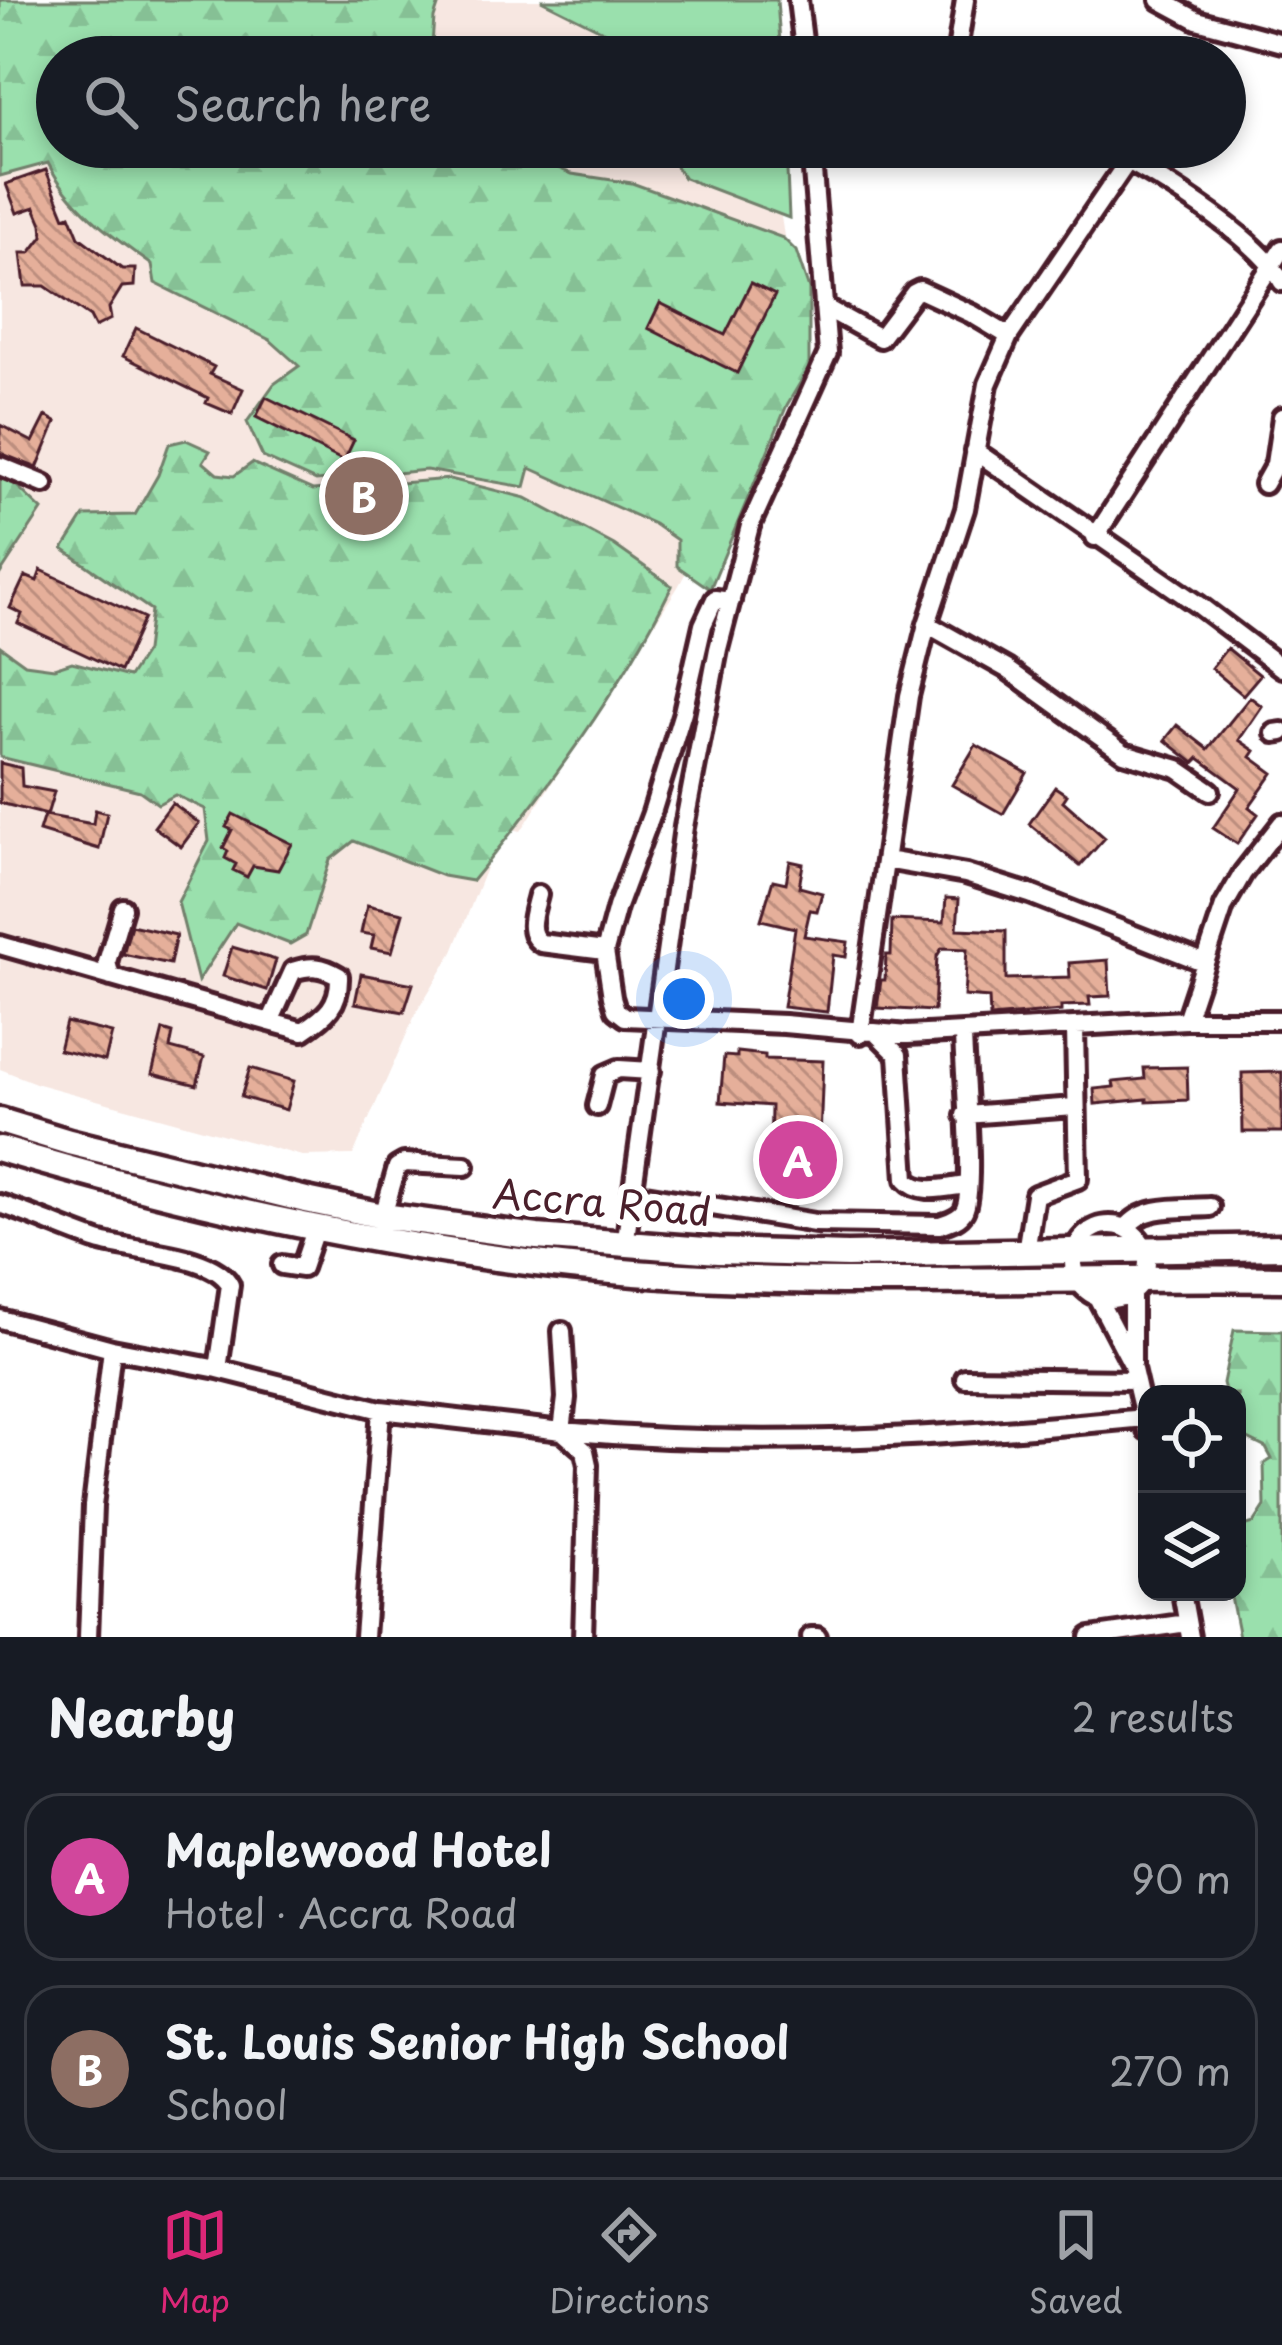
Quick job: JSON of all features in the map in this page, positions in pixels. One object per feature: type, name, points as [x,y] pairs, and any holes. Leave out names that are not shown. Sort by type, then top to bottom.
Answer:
[{"type":"highway","name":"Accra Road","points":[[0,1121],[228,1183],[382,1216],[625,1245],[848,1255],[1282,1246]]},
{"type":"highway","name":"Accra Road","points":[[0,1149],[153,1191],[316,1227],[428,1247],[636,1273],[789,1280],[1077,1279],[1138,1286],[1282,1279]]},
{"type":"street","points":[[798,0],[802,36]]},
{"type":"street","points":[[959,36],[965,0]]},
{"type":"street","points":[[1160,0],[1197,20],[1282,43]]},
{"type":"street","points":[[625,1245],[684,827],[731,601],[750,526],[828,353],[813,168]]},
{"type":"street","points":[[868,1034],[909,696],[964,508],[988,384],[1009,336],[1123,168]]},
{"type":"street","points":[[1139,168],[1277,256],[1282,282]]},
{"type":"street","points":[[1095,537],[1277,256]]},
{"type":"street","points":[[824,307],[880,338],[920,290],[1009,336]]},
{"type":"street","points":[[1264,484],[1275,464],[1282,417]]},
{"type":"street","points":[[975,452],[1282,668]]},
{"type":"street","points":[[0,466],[44,484]]},
{"type":"street","points":[[731,601],[715,598],[703,625],[677,732],[605,951],[616,1010],[625,1017],[784,1024],[868,1034],[1282,1020]]},
{"type":"street","points":[[927,624],[1006,669],[1124,753],[1178,769],[1210,791]]},
{"type":"street","points":[[1186,1020],[1224,905],[1282,823]]},
{"type":"street","points":[[886,860],[966,874],[1030,894],[1203,962]]},
{"type":"street","points":[[538,895],[531,931],[534,938],[605,951]]},
{"type":"street","points":[[111,977],[107,962],[123,908]]},
{"type":"street","points":[[0,945],[111,977],[270,1022],[303,1031],[328,1014],[340,994],[339,976],[325,967],[293,971],[270,1022]]},
{"type":"street","points":[[1026,1252],[1035,1195],[1078,1179],[1075,1028]]},
{"type":"street","points":[[633,1193],[779,1220],[940,1225],[962,1214],[967,1185],[963,1032]]},
{"type":"street","points":[[868,1034],[898,1055],[906,1178],[922,1190],[967,1185]]},
{"type":"street","points":[[597,1106],[605,1075],[619,1069],[651,1071]]},
{"type":"street","points":[[964,1114],[1075,1107]]},
{"type":"street","points":[[382,1216],[397,1167],[404,1163],[465,1166]]},
{"type":"street","points":[[0,1204],[101,1242],[222,1272],[230,1285],[218,1369]]},
{"type":"street","points":[[1126,1228],[1135,1216],[1146,1212],[1210,1207]]},
{"type":"street","points":[[1134,1372],[1138,1286],[1147,1268],[1144,1248],[1126,1228],[1114,1224],[1091,1229],[1073,1250],[1077,1279],[1097,1297],[1138,1389]]},
{"type":"street","points":[[282,1265],[302,1268],[316,1227]]},
{"type":"street","points":[[1097,1297],[1115,1298],[1138,1286]]},
{"type":"street","points":[[0,1319],[381,1410],[562,1430],[820,1442],[1138,1424]]},
{"type":"street","points":[[562,1331],[566,1398],[562,1430]]},
{"type":"street","points":[[88,1637],[93,1506],[112,1349]]},
{"type":"street","points":[[965,1378],[1134,1372]]},
{"type":"street","points":[[364,1637],[381,1410]]},
{"type":"street","points":[[562,1430],[585,1450],[588,1465],[583,1637]]},
{"type":"street","points":[[1090,1637],[1189,1630]]},
{"type":"shaded area","points":[[0,0],[752,0],[756,36],[36,36],[36,168],[773,168],[789,268],[778,405],[678,587],[521,831],[502,827],[453,952],[417,1011],[353,1155],[302,1156],[38,1084],[0,1069]]},
{"type":"green space","points":[[0,0],[440,0],[433,36],[36,36],[36,166],[0,176]]},
{"type":"green space","points":[[541,0],[777,0],[780,36],[613,36]]},
{"type":"green space","points":[[51,168],[558,168],[632,183],[783,238],[796,251],[809,289],[809,368],[787,405],[710,589],[677,566],[677,540],[654,524],[530,468],[525,487],[426,470],[316,481],[263,457],[247,422],[274,384],[299,366],[270,340],[155,283],[152,265],[80,207]]},
{"type":"green space","points":[[677,168],[787,168],[789,218],[684,178]]},
{"type":"green space","points":[[186,440],[210,451],[203,462],[217,474],[234,476],[252,463],[313,490],[450,479],[526,498],[614,545],[672,586],[581,739],[472,881],[443,876],[354,841],[330,860],[306,935],[290,944],[236,923],[198,981],[178,902],[209,841],[205,809],[175,795],[158,804],[140,791],[0,757],[0,646],[25,664],[54,668],[72,662],[129,677],[146,651],[151,610],[63,549],[84,516],[135,515],[169,444]]},
{"type":"green space","points":[[0,470],[42,510],[0,574]]},
{"type":"green space","points":[[1234,1330],[1282,1331],[1282,1637],[1239,1637],[1232,1601],[1246,1601],[1246,1525],[1254,1523],[1265,1506],[1264,1464],[1272,1459],[1266,1448],[1246,1438],[1246,1385],[1223,1383]]},
{"type":"building","points":[[46,170],[65,217],[70,215],[79,237],[122,269],[135,269],[134,286],[122,287],[109,308],[111,319],[95,327],[90,317],[45,286],[25,286],[21,253],[30,253],[43,236],[42,224],[35,207],[17,213],[6,184]]},
{"type":"building","points":[[751,283],[775,295],[737,373],[648,328],[660,303],[725,335]]},
{"type":"building","points":[[136,328],[214,367],[210,374],[243,389],[232,414],[123,356]]},
{"type":"building","points":[[266,397],[354,440],[344,461],[256,417]]},
{"type":"building","points":[[46,416],[56,422],[37,468],[0,453],[0,425],[33,442]]},
{"type":"building","points":[[41,570],[144,618],[120,671],[18,623],[22,614],[10,608],[25,576],[37,581]]},
{"type":"building","points":[[1227,648],[1260,675],[1243,695],[1211,668]]},
{"type":"building","points":[[1250,697],[1262,706],[1239,740],[1255,751],[1251,757],[1273,773],[1249,807],[1258,814],[1237,844],[1213,828],[1240,788],[1199,758],[1194,763],[1165,740],[1177,725],[1208,749]]},
{"type":"building","points":[[976,745],[1027,773],[1003,814],[952,785]]},
{"type":"building","points":[[0,763],[21,768],[22,786],[54,792],[47,815],[0,803]]},
{"type":"building","points":[[1055,787],[1067,795],[1063,801],[1105,838],[1080,866],[1029,824]]},
{"type":"building","points":[[172,803],[199,823],[181,847],[154,827]]},
{"type":"building","points":[[95,810],[107,813],[99,849],[39,831],[44,815],[93,824]]},
{"type":"building","points":[[233,814],[292,844],[278,870],[253,866],[247,877],[233,870],[236,864],[225,858],[228,851],[223,848]]},
{"type":"building","points":[[790,861],[803,864],[799,887],[822,893],[817,911],[810,910],[804,936],[848,942],[846,957],[833,955],[827,1012],[783,1007],[795,928],[761,920],[773,880],[786,883]]},
{"type":"building","points":[[946,898],[959,899],[957,929],[1006,931],[1006,979],[1070,977],[1069,963],[1108,960],[1110,996],[1089,997],[1090,1005],[1061,1006],[1061,1011],[990,1017],[989,998],[964,996],[967,949],[942,948],[937,956],[934,1011],[877,1008],[886,955],[891,955],[892,920],[944,922]]},
{"type":"building","points":[[367,905],[403,913],[392,952],[371,948],[374,935],[361,933]]},
{"type":"building","points":[[131,925],[176,935],[170,964],[123,954]]},
{"type":"building","points":[[232,947],[276,960],[267,990],[223,976]]},
{"type":"building","points":[[361,974],[413,984],[404,1012],[355,1003]]},
{"type":"building","points":[[66,1022],[112,1033],[105,1061],[59,1050]]},
{"type":"building","points":[[163,1030],[173,1033],[170,1048],[204,1057],[197,1085],[152,1074]]},
{"type":"building","points":[[737,1052],[765,1055],[765,1059],[823,1061],[819,1165],[800,1165],[800,1173],[770,1172],[771,1106],[720,1102],[724,1056],[737,1057]]},
{"type":"building","points":[[1187,1067],[1188,1100],[1095,1104],[1094,1089],[1145,1079],[1144,1068]]},
{"type":"building","points":[[250,1068],[294,1081],[286,1110],[241,1097]]},
{"type":"building","points":[[1282,1072],[1282,1132],[1243,1132],[1242,1073]]},
{"type":"place","name":"St. Louis Senior High School","points":[[364,496]]},
{"type":"place","name":"Maplewood Hotel","points":[[798,1160]]}]
